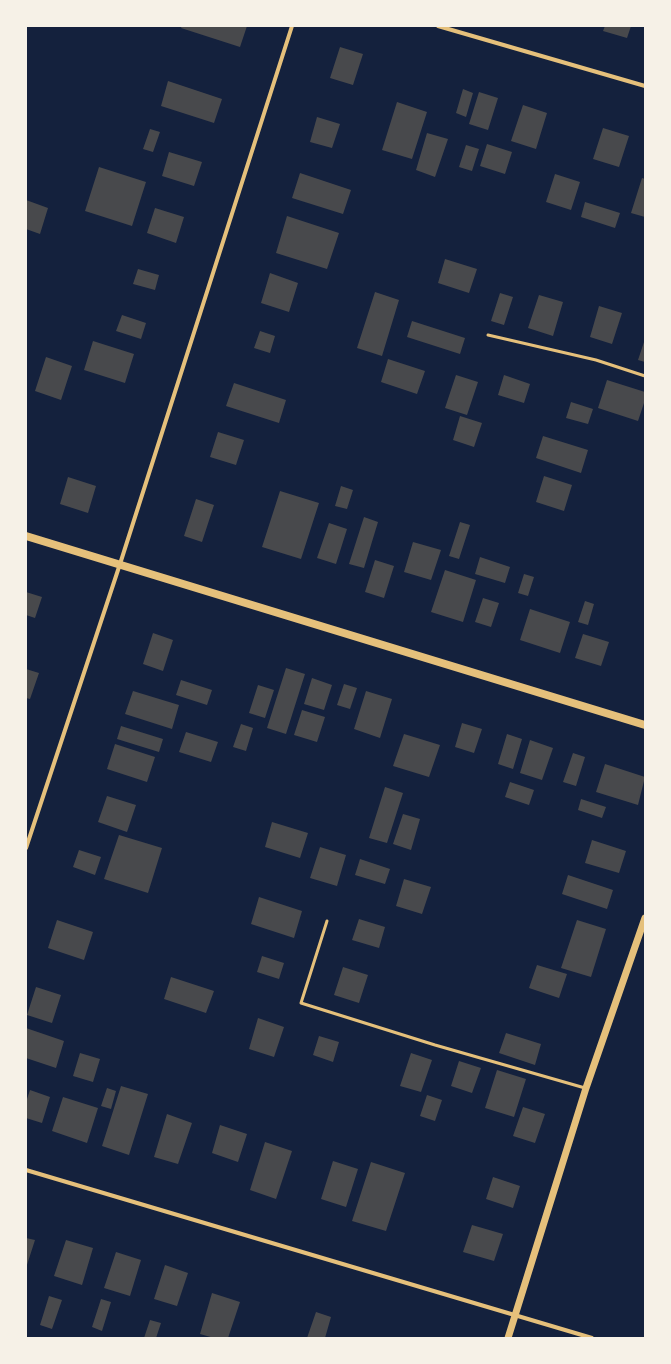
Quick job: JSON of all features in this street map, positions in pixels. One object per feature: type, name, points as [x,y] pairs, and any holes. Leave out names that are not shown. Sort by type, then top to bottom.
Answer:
[{"type":"main road","points":[[26,536],[645,725]]},
{"type":"street","points":[[26,848],[120,564],[292,26]]},
{"type":"street","points":[[438,26],[645,86]]},
{"type":"street","points":[[508,1338],[586,1088],[645,918]]},
{"type":"street","points":[[26,1170],[592,1338]]},
{"type":"lane","points":[[488,335],[596,360],[645,376]]},
{"type":"lane","points":[[327,921],[302,1003],[435,1045],[586,1088]]},
{"type":"building","points":[[182,26],[247,26],[240,47],[181,28]]},
{"type":"building","points":[[605,26],[631,26],[627,38],[603,31]]},
{"type":"building","points":[[340,47],[363,54],[353,85],[330,78]]},
{"type":"building","points":[[168,81],[222,99],[214,123],[161,106]]},
{"type":"building","points":[[463,89],[473,93],[466,117],[456,113]]},
{"type":"building","points":[[479,92],[498,98],[488,130],[469,124]]},
{"type":"building","points":[[397,102],[427,112],[412,159],[382,150]]},
{"type":"building","points":[[523,105],[547,113],[536,149],[511,141]]},
{"type":"building","points":[[317,117],[340,124],[332,148],[310,142]]},
{"type":"building","points":[[603,128],[629,136],[619,167],[593,159]]},
{"type":"building","points":[[150,129],[160,132],[153,152],[143,149]]},
{"type":"building","points":[[427,133],[448,139],[435,177],[416,170]]},
{"type":"building","points":[[487,144],[512,152],[505,174],[480,166]]},
{"type":"building","points":[[466,145],[479,149],[472,171],[459,167]]},
{"type":"building","points":[[169,152],[202,162],[194,186],[162,176]]},
{"type":"building","points":[[99,167],[146,182],[132,226],[85,211]]},
{"type":"building","points":[[300,173],[351,190],[343,214],[292,198]]},
{"type":"building","points":[[555,174],[580,182],[571,210],[546,202]]},
{"type":"building","points":[[642,178],[645,179],[645,217],[631,213]]},
{"type":"building","points":[[26,200],[48,208],[40,234],[26,229]]},
{"type":"building","points":[[585,202],[620,213],[615,228],[581,217]]},
{"type":"building","points":[[155,208],[184,217],[176,243],[147,233]]},
{"type":"building","points":[[287,216],[339,233],[327,269],[276,253]]},
{"type":"building","points":[[445,259],[477,269],[469,293],[438,283]]},
{"type":"building","points":[[138,269],[159,275],[155,290],[133,284]]},
{"type":"building","points":[[270,273],[298,283],[289,312],[261,303]]},
{"type":"building","points":[[375,292],[399,300],[382,356],[357,348]]},
{"type":"building","points":[[500,293],[513,297],[504,325],[491,321]]},
{"type":"building","points":[[539,295],[563,302],[553,336],[528,328]]},
{"type":"building","points":[[599,306],[622,313],[612,344],[590,337]]},
{"type":"building","points":[[122,315],[146,323],[141,339],[116,331]]},
{"type":"building","points":[[412,321],[465,338],[460,354],[407,337]]},
{"type":"building","points":[[260,331],[275,336],[270,353],[254,348]]},
{"type":"building","points":[[645,339],[645,362],[638,360]]},
{"type":"building","points":[[93,341],[134,354],[125,383],[84,370]]},
{"type":"building","points":[[46,357],[72,366],[61,400],[35,391]]},
{"type":"building","points":[[388,359],[425,371],[417,394],[381,382]]},
{"type":"building","points":[[456,375],[478,382],[467,415],[445,408]]},
{"type":"building","points":[[504,375],[530,384],[524,403],[498,395]]},
{"type":"building","points":[[607,380],[645,392],[645,400],[638,421],[598,408]]},
{"type":"building","points":[[234,383],[286,400],[279,423],[226,406]]},
{"type":"building","points":[[571,402],[593,409],[588,424],[566,418]]},
{"type":"building","points":[[460,416],[482,423],[474,447],[453,440]]},
{"type":"building","points":[[218,432],[244,440],[236,465],[210,457]]},
{"type":"building","points":[[543,436],[588,450],[581,473],[536,458]]},
{"type":"building","points":[[544,476],[572,485],[564,511],[536,502]]},
{"type":"building","points":[[68,477],[96,486],[88,513],[60,504]]},
{"type":"building","points":[[341,486],[353,490],[347,509],[335,506]]},
{"type":"building","points":[[280,491],[319,503],[301,559],[262,547]]},
{"type":"building","points":[[196,499],[214,505],[202,542],[184,536]]},
{"type":"building","points":[[364,517],[378,522],[364,568],[349,564]]},
{"type":"building","points":[[460,522],[470,525],[459,559],[449,556]]},
{"type":"building","points":[[329,523],[347,529],[336,564],[317,558]]},
{"type":"building","points":[[413,542],[441,550],[431,580],[404,572]]},
{"type":"building","points":[[480,557],[510,567],[505,583],[475,574]]},
{"type":"building","points":[[375,560],[394,566],[384,598],[365,592]]},
{"type":"building","points":[[445,570],[476,580],[463,622],[431,612]]},
{"type":"building","points":[[524,574],[534,577],[528,596],[518,593]]},
{"type":"building","points":[[26,592],[42,597],[35,618],[26,615]]},
{"type":"building","points":[[483,598],[499,603],[491,627],[475,622]]},
{"type":"building","points":[[585,601],[594,604],[588,625],[578,622]]},
{"type":"building","points":[[530,609],[570,622],[560,653],[520,640]]},
{"type":"building","points":[[153,633],[173,640],[163,671],[143,664]]},
{"type":"building","points":[[583,634],[609,642],[601,666],[575,658]]},
{"type":"building","points":[[286,668],[305,674],[286,734],[267,728]]},
{"type":"building","points":[[26,669],[39,673],[30,699],[26,698]]},
{"type":"building","points":[[312,678],[332,685],[324,710],[304,704]]},
{"type":"building","points":[[181,680],[212,690],[207,705],[176,695]]},
{"type":"building","points":[[344,684],[357,688],[350,709],[337,705]]},
{"type":"building","points":[[258,685],[274,690],[265,718],[249,713]]},
{"type":"building","points":[[133,691],[179,705],[172,729],[125,714]]},
{"type":"building","points":[[366,691],[392,699],[380,738],[354,729]]},
{"type":"building","points":[[302,710],[325,717],[317,742],[294,735]]},
{"type":"building","points":[[462,723],[482,729],[474,753],[455,747]]},
{"type":"building","points":[[241,724],[253,728],[246,751],[233,747]]},
{"type":"building","points":[[121,726],[163,739],[159,752],[117,739]]},
{"type":"building","points":[[186,732],[218,742],[211,762],[179,752]]},
{"type":"building","points":[[404,734],[440,745],[429,777],[393,766]]},
{"type":"building","points":[[507,734],[522,739],[513,769],[498,764]]},
{"type":"building","points":[[530,740],[553,748],[542,780],[520,773]]},
{"type":"building","points":[[115,744],[155,757],[147,782],[107,769]]},
{"type":"building","points":[[573,753],[585,757],[576,786],[563,782]]},
{"type":"building","points":[[605,764],[645,777],[638,805],[596,792]]},
{"type":"building","points":[[510,782],[534,790],[529,805],[505,797]]},
{"type":"building","points":[[385,787],[403,793],[387,843],[369,838]]},
{"type":"building","points":[[107,796],[136,805],[127,832],[98,822]]},
{"type":"building","points":[[581,799],[606,807],[602,818],[578,810]]},
{"type":"building","points":[[403,814],[420,819],[411,850],[393,844]]},
{"type":"building","points":[[272,822],[308,833],[300,858],[265,847]]},
{"type":"building","points":[[119,835],[162,848],[148,893],[104,879]]},
{"type":"building","points":[[592,840],[626,851],[619,873],[585,863]]},
{"type":"building","points":[[320,847],[346,855],[337,886],[310,878]]},
{"type":"building","points":[[79,850],[101,857],[95,875],[73,867]]},
{"type":"building","points":[[360,859],[390,869],[385,884],[355,875]]},
{"type":"building","points":[[568,875],[613,890],[607,909],[562,894]]},
{"type":"building","points":[[404,879],[431,887],[422,914],[396,906]]},
{"type":"building","points":[[259,897],[302,911],[294,938],[251,924]]},
{"type":"building","points":[[359,919],[385,927],[379,948],[352,940]]},
{"type":"building","points":[[57,920],[93,932],[84,960],[48,948]]},
{"type":"building","points":[[577,920],[606,929],[591,977],[561,968]]},
{"type":"building","points":[[262,956],[284,963],[279,979],[257,972]]},
{"type":"building","points":[[537,965],[567,974],[559,998],[529,988]]},
{"type":"building","points":[[343,967],[368,975],[359,1003],[334,995]]},
{"type":"building","points":[[171,977],[214,991],[206,1013],[164,999]]},
{"type":"building","points":[[36,987],[61,995],[52,1023],[27,1015]]},
{"type":"building","points":[[258,1018],[284,1027],[274,1057],[249,1049]]},
{"type":"building","points":[[26,1028],[64,1041],[56,1068],[26,1058]]},
{"type":"building","points":[[506,1033],[541,1044],[535,1065],[499,1053]]},
{"type":"building","points":[[319,1036],[339,1042],[333,1062],[313,1055]]},
{"type":"building","points":[[80,1053],[100,1059],[93,1082],[73,1076]]},
{"type":"building","points":[[411,1053],[432,1060],[421,1092],[400,1086]]},
{"type":"building","points":[[459,1061],[481,1068],[472,1093],[451,1086]]},
{"type":"building","points":[[497,1070],[526,1079],[514,1117],[485,1108]]},
{"type":"building","points":[[121,1086],[148,1094],[129,1155],[102,1146]]},
{"type":"building","points":[[107,1088],[116,1091],[111,1109],[101,1106]]},
{"type":"building","points":[[30,1090],[50,1097],[42,1123],[26,1118],[26,1102]]},
{"type":"building","points":[[427,1095],[442,1100],[435,1121],[420,1116]]},
{"type":"building","points":[[63,1097],[98,1108],[87,1143],[52,1131]]},
{"type":"building","points":[[523,1107],[545,1114],[535,1143],[513,1136]]},
{"type":"building","points":[[167,1114],[192,1123],[178,1164],[154,1157]]},
{"type":"building","points":[[220,1125],[247,1134],[238,1162],[212,1153]]},
{"type":"building","points":[[265,1142],[292,1151],[276,1199],[250,1190]]},
{"type":"building","points":[[333,1161],[358,1169],[346,1207],[321,1199]]},
{"type":"building","points":[[371,1162],[405,1173],[386,1231],[352,1221]]},
{"type":"building","points":[[493,1177],[520,1186],[513,1208],[486,1199]]},
{"type":"building","points":[[472,1225],[503,1234],[494,1261],[463,1252]]},
{"type":"building","points":[[26,1238],[35,1240],[26,1268]]},
{"type":"building","points":[[66,1240],[93,1248],[82,1285],[54,1276]]},
{"type":"building","points":[[116,1252],[141,1260],[130,1296],[104,1288]]},
{"type":"building","points":[[165,1265],[188,1273],[177,1306],[154,1299]]},
{"type":"building","points":[[212,1293],[240,1302],[228,1338],[214,1338],[200,1334]]},
{"type":"building","points":[[49,1296],[62,1300],[52,1329],[40,1325]]},
{"type":"building","points":[[101,1299],[111,1302],[102,1331],[92,1327]]},
{"type":"building","points":[[316,1312],[331,1317],[325,1338],[307,1338]]},
{"type":"building","points":[[150,1320],[161,1323],[156,1338],[144,1338]]}]
